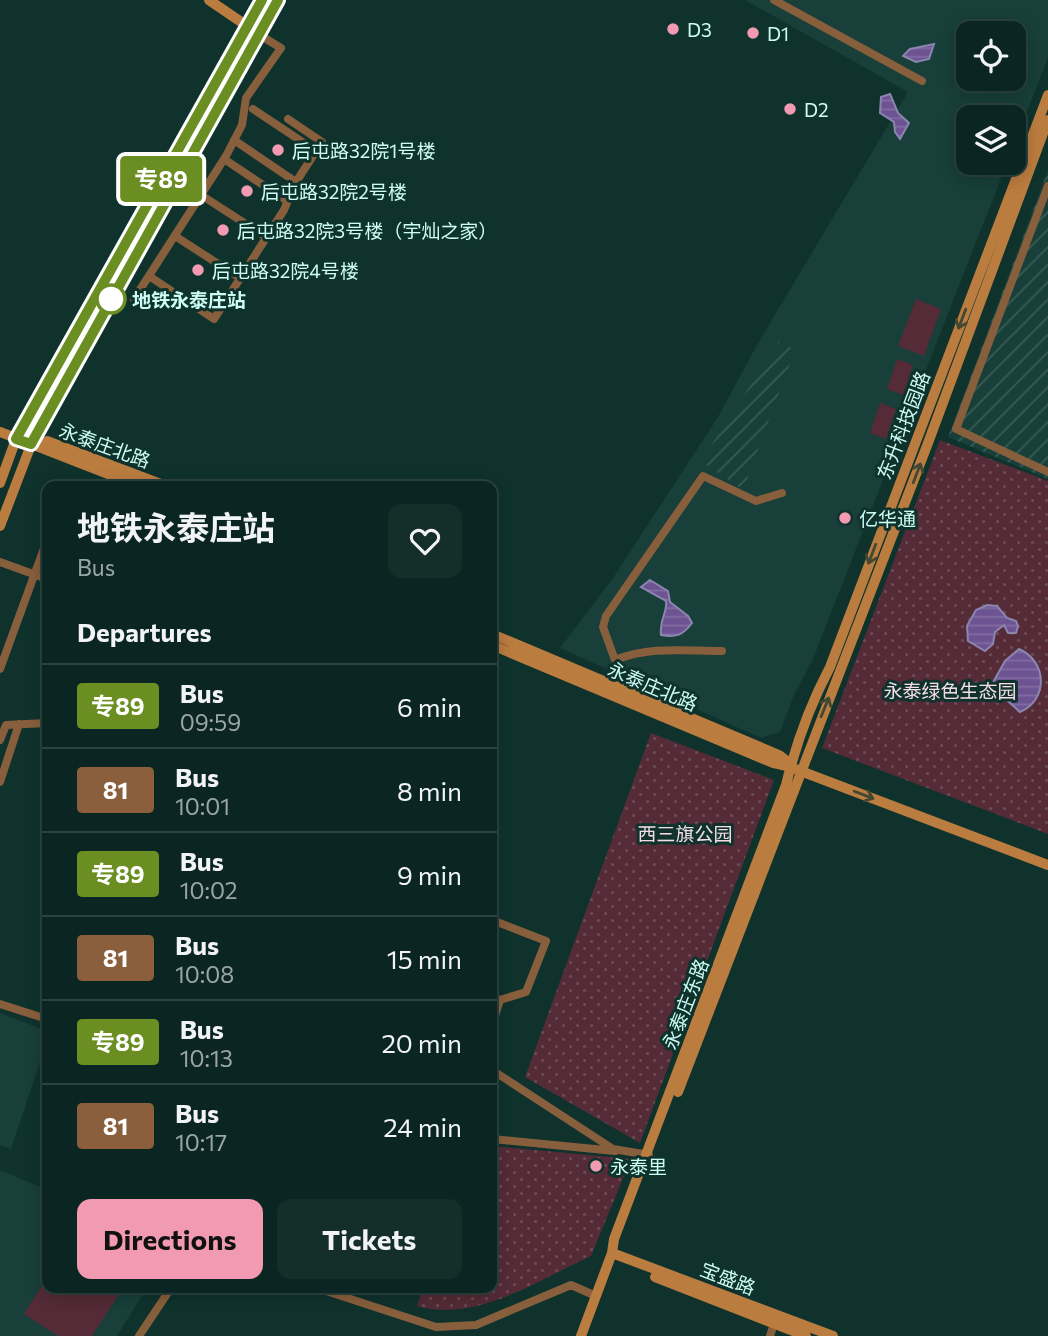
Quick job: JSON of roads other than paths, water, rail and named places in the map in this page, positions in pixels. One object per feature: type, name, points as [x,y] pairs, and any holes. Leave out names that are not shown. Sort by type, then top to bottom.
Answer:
[{"type":"street","points":[[134,299],[224,159],[242,125],[246,98],[281,48],[209,0]]},
{"type":"street","points":[[0,483],[16,439],[261,0]]},
{"type":"street","points":[[0,526],[31,444],[278,0]]},
{"type":"street","points":[[774,0],[922,81]]},
{"type":"street","name":"东升科技园路","points":[[794,767],[812,701],[830,667],[1048,95]]},
{"type":"street","points":[[253,109],[316,151]]},
{"type":"street","points":[[149,276],[214,319],[322,142],[288,119]]},
{"type":"street","name":"东升科技园路","points":[[794,767],[929,443],[1048,120]]},
{"type":"street","points":[[234,140],[296,182]]},
{"type":"street","points":[[224,159],[287,201]]},
{"type":"street","points":[[1048,186],[956,429],[1048,472]]},
{"type":"street","points":[[201,195],[266,237]]},
{"type":"street","points":[[174,236],[240,278]]},
{"type":"street","name":"永泰庄北路","points":[[0,432],[126,481]]},
{"type":"street","name":"永泰庄北路","points":[[31,444],[47,441],[153,481]]},
{"type":"street","points":[[722,651],[674,648],[636,652],[615,660],[603,627],[607,616],[704,476],[755,501],[782,493]]},
{"type":"street","points":[[0,669],[42,553]]},
{"type":"street","points":[[0,562],[42,577]]},
{"type":"street","name":"永泰庄北路","points":[[497,636],[779,755],[794,767]]},
{"type":"street","name":"永泰庄北路","points":[[497,647],[760,758],[794,767],[1048,865]]},
{"type":"street","points":[[0,740],[6,725],[42,723]]},
{"type":"street","points":[[0,782],[19,724]]},
{"type":"street","name":"永泰庄东路","points":[[581,1336],[614,1239],[794,767]]},
{"type":"street","points":[[497,922],[546,941],[526,992],[497,998]]},
{"type":"street","points":[[0,1004],[42,1017]]},
{"type":"street","points":[[497,1073],[613,1149],[649,1155],[497,1140]]},
{"type":"street","name":"宝盛路","points":[[610,1257],[806,1336]]},
{"type":"street","name":"宝盛路","points":[[610,1257],[833,1336]]},
{"type":"street","points":[[332,1293],[436,1327],[476,1325],[571,1285],[596,1296]]},
{"type":"street","points":[[139,1336],[168,1293]]},
{"type":"street","points":[[770,1336],[774,1324]]},
{"type":"place","name":"D3","points":[[673,29]]},
{"type":"place","name":"D1","points":[[753,33]]},
{"type":"place","name":"D2","points":[[790,109]]},
{"type":"place","name":"后屯路32院1号楼","points":[[278,150]]},
{"type":"place","name":"后屯路32院2号楼","points":[[247,191]]},
{"type":"place","name":"后屯路32院3号楼（宇灿之家）","points":[[223,230]]},
{"type":"place","name":"后屯路32院4号楼","points":[[198,270]]},
{"type":"place","name":"地铁永泰庄站","points":[[111,299]]},
{"type":"place","name":"亿华通","points":[[845,518]]},
{"type":"place","name":"永泰里","points":[[596,1166]]},
{"type":"park label","name":"永泰绿色生态园","points":[[950,690]]},
{"type":"park label","name":"西三旗公园","points":[[685,833]]}]
